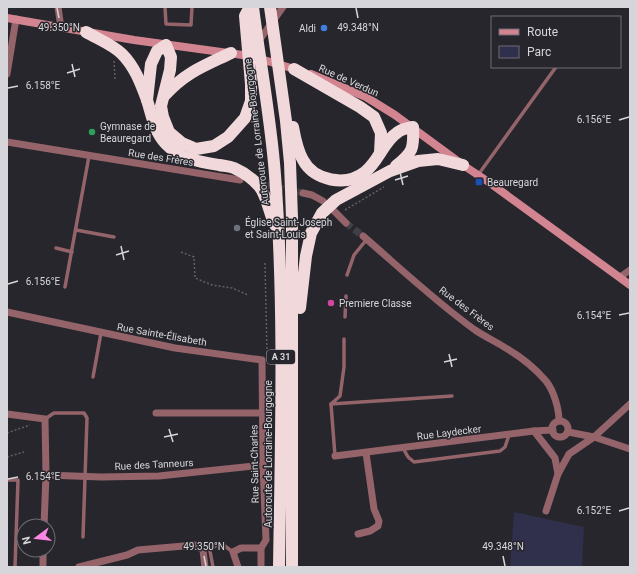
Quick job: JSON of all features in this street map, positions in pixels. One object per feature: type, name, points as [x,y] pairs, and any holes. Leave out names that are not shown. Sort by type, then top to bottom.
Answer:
[{"type":"highway","name":"Autoroute de Lorraine-Bourgogne","points":[[251,7],[275,172],[279,230],[281,362],[279,567]]},
{"type":"highway","points":[[147,100],[151,64],[157,51],[166,45],[171,57],[170,70],[161,106],[169,132],[182,143],[196,149],[214,146],[228,137],[245,118],[251,101],[245,16],[251,7]]},
{"type":"highway","name":"A 31","points":[[270,7],[282,88],[290,163],[293,369],[292,567]]},
{"type":"highway","points":[[86,32],[122,54],[135,70],[147,100],[151,119],[158,134],[167,145],[181,156],[233,168],[249,176],[260,187],[266,200],[270,216],[279,230]]},
{"type":"highway","points":[[163,97],[176,83],[192,71],[231,53]]},
{"type":"highway","points":[[294,69],[360,107],[374,117],[381,132],[380,153]]},
{"type":"highway","points":[[282,88],[292,121],[296,144],[303,161],[310,169],[320,176],[338,181],[352,179],[364,173],[374,164],[390,139],[399,131],[413,127],[414,144],[408,156],[390,171]]},
{"type":"highway","points":[[293,369],[306,256],[311,233],[322,213],[336,200],[390,171],[418,161],[438,159],[464,165]]},
{"type":"main road","name":"Rue de Verdun","points":[[7,18],[166,45],[250,56],[318,77],[366,97],[413,127],[630,285]]},
{"type":"street","points":[[58,7],[61,28]]},
{"type":"street","points":[[250,56],[260,38],[283,7]]},
{"type":"street","points":[[7,74],[16,19]]},
{"type":"street","points":[[260,38],[262,59]]},
{"type":"street","name":"Rue des Frères","points":[[7,142],[240,180]]},
{"type":"street","points":[[303,193],[312,195],[323,201]]},
{"type":"street","points":[[337,213],[346,223]]},
{"type":"street","name":"Rue des Frères","points":[[365,238],[441,303],[476,330],[506,348],[533,367],[548,383],[554,396],[559,414],[559,421]]},
{"type":"street","points":[[620,277],[630,270]]},
{"type":"street","name":"Rue Sainte-Élisabeth","points":[[7,312],[174,348],[262,360]]},
{"type":"street","points":[[262,360],[263,413]]},
{"type":"street","points":[[546,511],[558,474],[569,454],[594,437],[630,404]]},
{"type":"street","name":"Rue Saint-Charles","points":[[156,413],[263,413],[263,465],[266,540],[261,548],[260,567]]},
{"type":"street","points":[[7,414],[45,419],[46,475],[44,518]]},
{"type":"street","points":[[559,421],[566,423],[568,432],[564,436],[559,437],[553,430],[555,424],[559,421]]},
{"type":"street","name":"Rue Laydecker","points":[[335,456],[534,431],[553,430]]},
{"type":"street","points":[[534,431],[555,458],[558,474]]},
{"type":"street","points":[[568,432],[594,437],[630,449]]},
{"type":"street","points":[[358,534],[374,529],[378,526],[366,453]]},
{"type":"street","name":"Rue des Tanneurs","points":[[46,475],[159,476],[263,465]]},
{"type":"street","points":[[79,567],[127,555],[138,550],[194,546],[203,550],[205,567]]},
{"type":"street","points":[[238,567],[233,552],[240,548],[261,548]]},
{"type":"lane","points":[[166,7],[166,24],[192,25],[192,7]]},
{"type":"lane","points":[[478,175],[555,68]]},
{"type":"lane","points":[[65,287],[89,156]]},
{"type":"lane","points":[[76,230],[114,237]]},
{"type":"lane","points":[[347,275],[354,255],[365,238]]},
{"type":"lane","points":[[56,248],[72,252]]},
{"type":"lane","points":[[345,317],[346,296]]},
{"type":"lane","points":[[93,377],[101,333]]},
{"type":"lane","points":[[331,404],[340,396],[344,367],[344,340]]},
{"type":"lane","points":[[331,404],[452,396]]},
{"type":"lane","points":[[331,404],[335,456]]},
{"type":"lane","points":[[45,419],[54,413],[84,413],[87,418],[83,537]]},
{"type":"lane","points":[[402,448],[408,458],[414,462],[500,451],[505,447],[509,434]]},
{"type":"lane","points":[[7,480],[18,480],[15,567]]},
{"type":"lane","points":[[213,567],[210,551],[212,548],[222,544],[233,552]]},
{"type":"path","points":[[111,47],[115,80]]},
{"type":"path","points":[[337,213],[388,184]]},
{"type":"path","points":[[182,252],[194,257],[195,278],[212,285],[232,288],[248,295]]},
{"type":"path","points":[[262,360],[267,353],[265,263]]},
{"type":"path","points":[[7,433],[45,419]]},
{"type":"path","points":[[7,457],[24,452]]},
{"type":"green space","points":[[514,512],[584,527],[582,567],[510,567]]},
{"type":"tunnel","points":[[256,183],[303,193]]},
{"type":"tunnel","points":[[346,223],[363,236]]},
{"type":"place","name":"Aldi","points":[[324,28]]},
{"type":"place","name":"Gymnase de Beauregard","points":[[92,132]]},
{"type":"place","name":"Beauregard","points":[[479,182]]},
{"type":"place","name":"Église Saint-Joseph et Saint-Louis","points":[[237,228]]},
{"type":"place","name":"Premiere Classe","points":[[331,303]]}]
